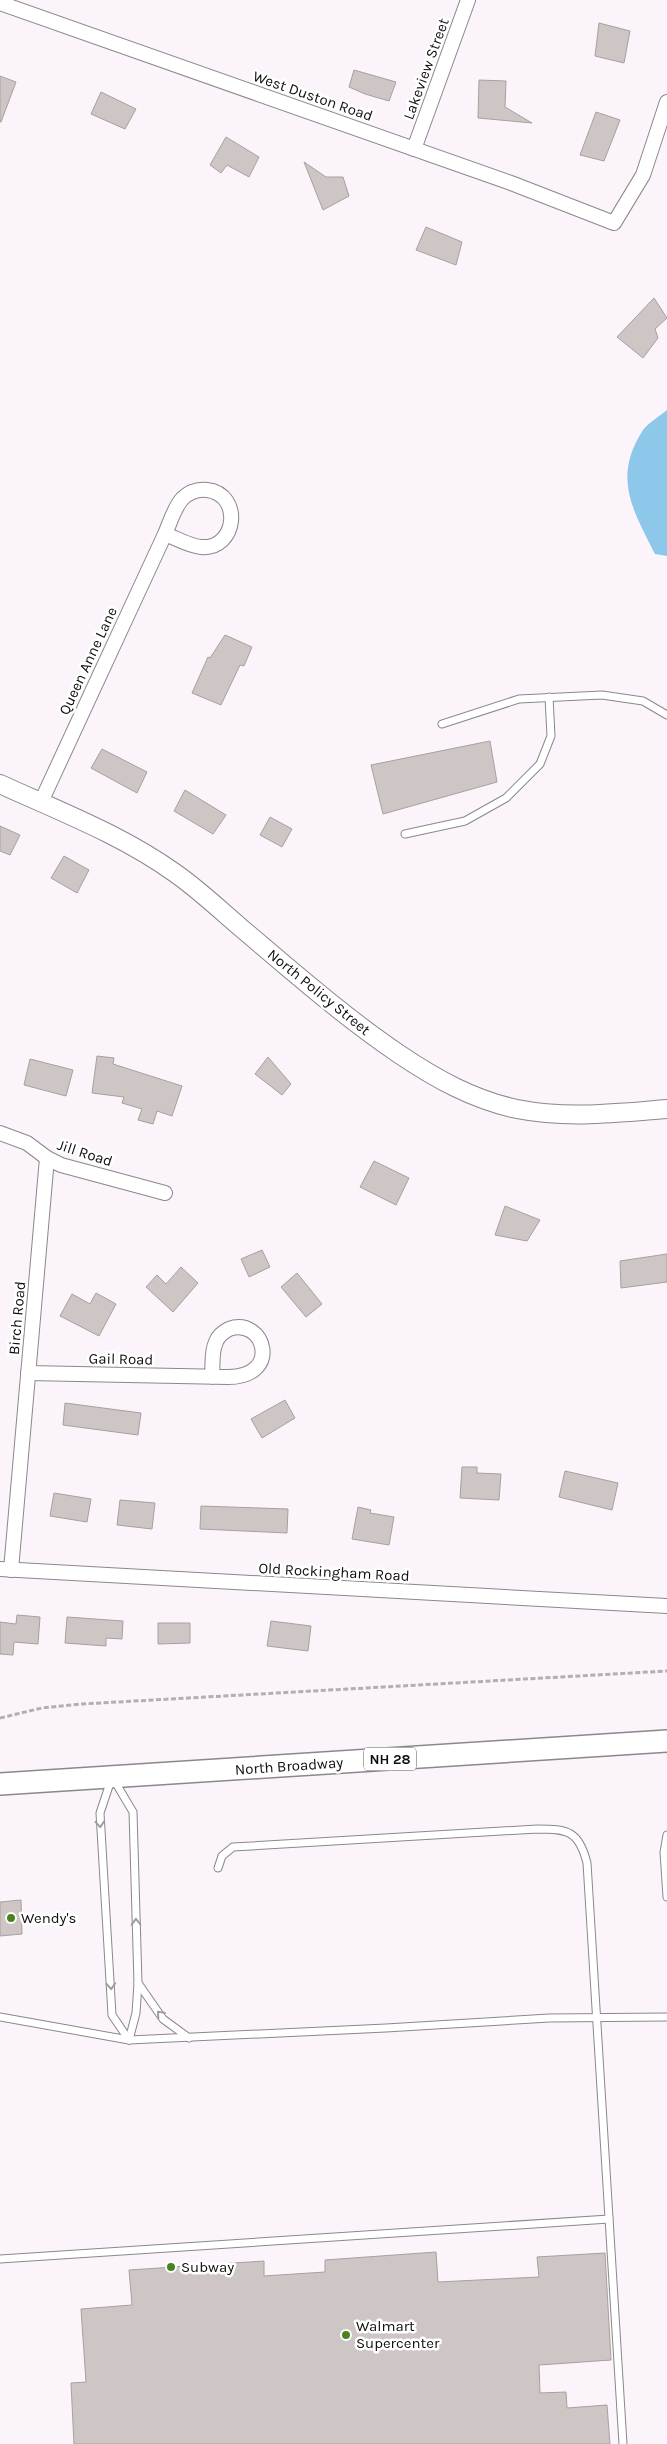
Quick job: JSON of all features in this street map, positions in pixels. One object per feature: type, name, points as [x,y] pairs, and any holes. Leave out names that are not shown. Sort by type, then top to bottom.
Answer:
[{"type":"main road","name":"North Broadway","points":[[0,1784],[667,1741]]},
{"type":"street","name":"Lakeview Street","points":[[414,148],[468,0]]},
{"type":"street","name":"West Duston Road","points":[[0,3],[414,148],[614,223],[642,175],[667,102]]},
{"type":"street","name":"Queen Anne Lane","points":[[41,802],[165,534],[178,506],[192,492],[211,490],[227,502],[231,511],[232,521],[225,538],[209,547],[191,545],[165,534]]},
{"type":"street","name":"North Policy Street","points":[[0,784],[127,844],[175,873],[354,1022],[410,1061],[462,1091],[490,1102],[519,1109],[548,1112],[590,1114],[667,1109]]},
{"type":"street","name":"Jill Road","points":[[0,1134],[27,1143],[47,1158],[61,1165],[165,1193]]},
{"type":"street","name":"Birch Road","points":[[6,1570],[28,1373],[47,1158]]},
{"type":"street","name":"Gail Road","points":[[28,1373],[212,1377]]},
{"type":"street","name":"Old Rockingham Road","points":[[6,1570],[667,1606]]},
{"type":"lane","points":[[442,724],[518,698],[602,695],[643,701],[667,715]]},
{"type":"lane","points":[[405,834],[465,820],[506,798],[540,764],[551,736],[549,697]]},
{"type":"lane","points":[[112,1778],[133,1812],[138,1983],[136,2014],[129,2040]]},
{"type":"lane","points":[[112,1778],[100,1813],[112,2015],[129,2040]]},
{"type":"lane","points":[[218,1868],[222,1856],[233,1847],[538,1829],[568,1831],[576,1838],[583,1848],[587,1863],[623,2444]]},
{"type":"lane","points":[[667,1835],[664,1852],[667,1897]]},
{"type":"lane","points":[[138,1983],[163,2019],[189,2038]]},
{"type":"lane","points":[[0,2017],[129,2040],[549,2018],[667,2017]]},
{"type":"lane","points":[[0,2259],[609,2219]]},
{"type":"path","points":[[0,1718],[42,1708],[82,1704],[667,1671]]},
{"type":"water","points":[[667,410],[667,556],[655,554],[633,508],[627,479],[634,447],[643,430]]},
{"type":"building","points":[[599,23],[630,31],[624,63],[595,56]]},
{"type":"building","points":[[354,70],[396,82],[389,101],[349,87]]},
{"type":"building","points":[[0,76],[16,82],[1,122],[0,122]]},
{"type":"building","points":[[479,80],[506,81],[505,107],[532,123],[478,118]]},
{"type":"building","points":[[101,92],[136,109],[125,129],[91,114]]},
{"type":"building","points":[[596,112],[620,120],[604,161],[580,155]]},
{"type":"building","points":[[226,137],[259,157],[249,177],[227,165],[221,173],[210,165]]},
{"type":"building","points":[[304,162],[326,177],[343,177],[349,196],[323,210]]},
{"type":"building","points":[[426,227],[462,242],[456,265],[416,250]]},
{"type":"building","points":[[654,298],[667,318],[655,329],[658,338],[643,358],[617,337]]},
{"type":"building","points":[[225,635],[252,647],[244,666],[240,665],[221,705],[192,693],[208,657],[210,658]]},
{"type":"building","points":[[490,741],[497,782],[383,814],[371,765]]},
{"type":"building","points":[[102,749],[147,772],[137,793],[91,768]]},
{"type":"building","points":[[185,790],[226,815],[213,834],[174,811]]},
{"type":"building","points":[[270,817],[292,829],[282,847],[260,835]]},
{"type":"building","points":[[0,826],[20,835],[10,855],[0,851]]},
{"type":"building","points":[[64,856],[89,870],[77,893],[51,878]]},
{"type":"building","points":[[97,1056],[114,1058],[113,1064],[182,1086],[172,1116],[157,1111],[153,1124],[138,1120],[142,1109],[122,1103],[124,1097],[92,1093]]},
{"type":"building","points":[[268,1057],[291,1084],[282,1095],[255,1074]]},
{"type":"building","points":[[30,1059],[73,1070],[66,1096],[24,1085]]},
{"type":"building","points":[[374,1161],[409,1178],[396,1205],[360,1187]]},
{"type":"building","points":[[505,1206],[540,1220],[527,1241],[495,1235]]},
{"type":"building","points":[[262,1250],[270,1267],[249,1277],[241,1259]]},
{"type":"building","points":[[667,1254],[667,1282],[621,1288],[620,1261]]},
{"type":"building","points":[[181,1267],[198,1283],[173,1312],[146,1287],[157,1275],[166,1284]]},
{"type":"building","points":[[297,1273],[322,1304],[306,1317],[281,1287]]},
{"type":"building","points":[[96,1293],[116,1304],[99,1336],[60,1316],[72,1294],[90,1304]]},
{"type":"building","points":[[285,1400],[295,1418],[262,1438],[251,1419]]},
{"type":"building","points":[[65,1403],[141,1413],[138,1435],[63,1425]]},
{"type":"building","points":[[462,1467],[477,1467],[477,1473],[501,1474],[499,1500],[460,1498]]},
{"type":"building","points":[[565,1471],[618,1483],[612,1510],[559,1497]]},
{"type":"building","points":[[54,1493],[91,1499],[87,1522],[50,1516]]},
{"type":"building","points":[[120,1500],[155,1503],[152,1529],[117,1525]]},
{"type":"building","points":[[201,1506],[288,1509],[287,1533],[200,1529]]},
{"type":"building","points":[[358,1507],[371,1510],[370,1513],[394,1517],[389,1545],[352,1539]]},
{"type":"building","points":[[17,1615],[40,1617],[38,1644],[14,1642],[13,1655],[0,1654],[0,1622],[16,1624]]},
{"type":"building","points":[[67,1617],[123,1621],[122,1639],[106,1638],[106,1646],[65,1643]]},
{"type":"building","points":[[271,1621],[311,1626],[308,1651],[267,1646]]},
{"type":"building","points":[[158,1623],[190,1623],[190,1643],[158,1644]]},
{"type":"building","name":"Wendy's","points":[[21,1900],[22,1934],[0,1936],[0,1902]]},
{"type":"building","name":"Walmart Supercenter","points":[[436,2252],[438,2282],[539,2277],[537,2257],[605,2253],[611,2360],[539,2365],[540,2393],[566,2392],[567,2408],[607,2405],[610,2444],[74,2444],[71,2383],[86,2382],[81,2309],[132,2305],[129,2270],[264,2261],[264,2276],[325,2272],[325,2260]]},
{"type":"place","name":"Wendy's","points":[[11,1918]]},
{"type":"place","name":"Subway","points":[[171,2267]]},
{"type":"place","name":"Walmart Supercenter","points":[[346,2335]]}]
